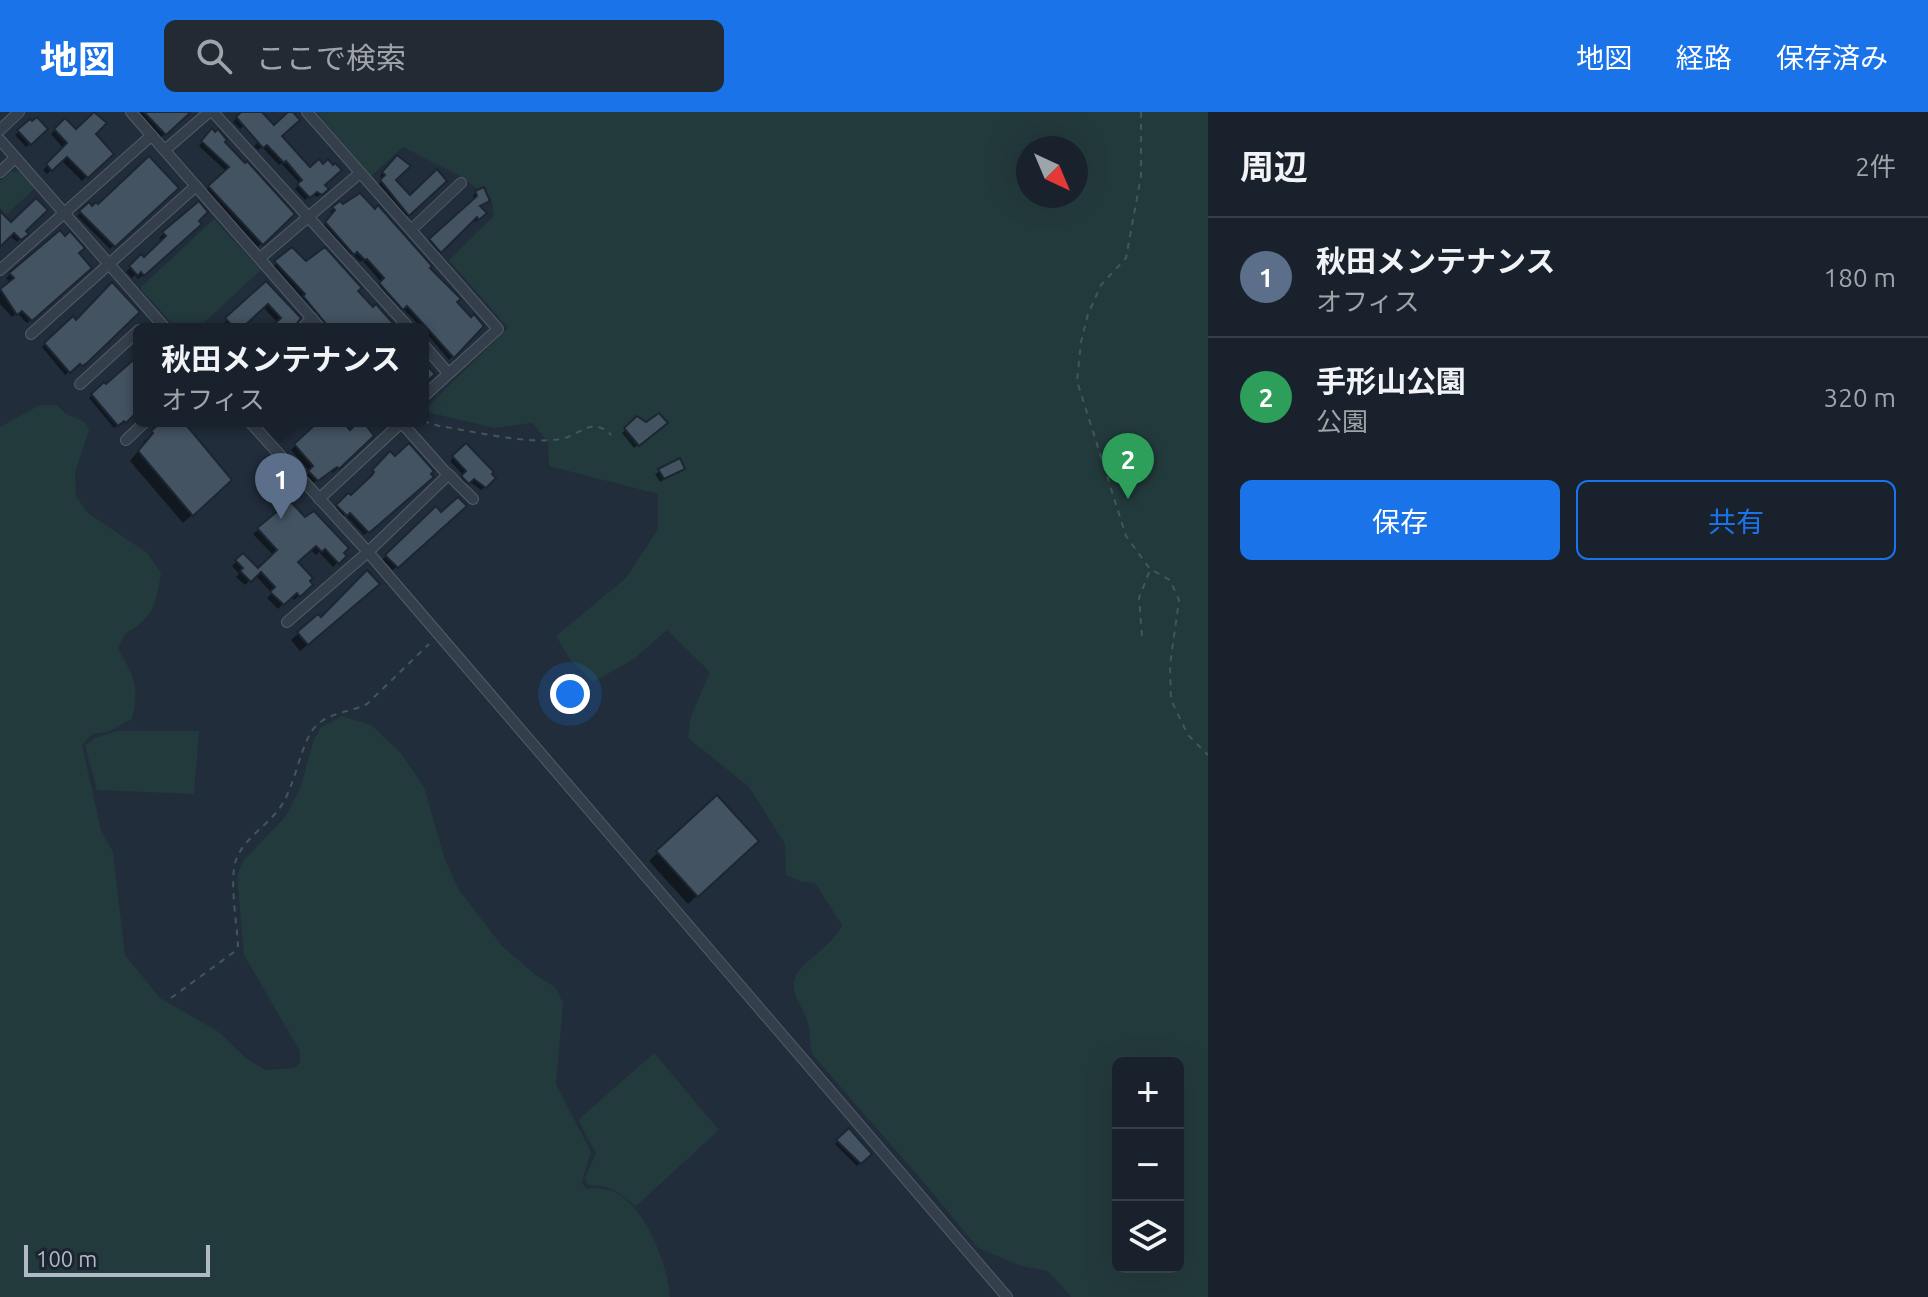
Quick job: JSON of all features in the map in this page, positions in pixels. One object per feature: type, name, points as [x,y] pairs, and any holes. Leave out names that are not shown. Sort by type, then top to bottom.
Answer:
[{"type":"street","points":[[0,130],[19,112]]},
{"type":"street","points":[[131,112],[316,323]]},
{"type":"street","points":[[165,150],[211,112],[405,323]]},
{"type":"street","points":[[307,112],[498,329],[429,391]]},
{"type":"street","points":[[0,270],[151,136]]},
{"type":"street","points":[[0,140],[161,323]]},
{"type":"street","points":[[0,172],[15,158]]},
{"type":"street","points":[[260,258],[360,173]]},
{"type":"street","points":[[411,230],[461,183]]},
{"type":"street","points":[[31,334],[196,186]]},
{"type":"street","points":[[148,323],[155,316]]},
{"type":"street","points":[[307,323],[312,318]]},
{"type":"street","points":[[80,384],[133,336]]},
{"type":"street","points":[[429,351],[448,373]]},
{"type":"street","points":[[126,440],[140,427]]},
{"type":"street","points":[[254,427],[439,634],[1007,1297]]},
{"type":"street","points":[[319,499],[396,427]]},
{"type":"street","points":[[406,427],[473,499]]},
{"type":"street","points":[[287,622],[368,552],[448,474]]},
{"type":"path","points":[[1141,112],[1141,176],[1126,258],[1101,285],[1088,314],[1077,381],[1126,536],[1150,569],[1170,580],[1179,600],[1170,665],[1171,700],[1188,735],[1208,755]]},
{"type":"path","points":[[429,423],[545,440],[563,439],[590,425],[604,427],[611,435]]},
{"type":"path","points":[[1142,636],[1139,598],[1150,569]]},
{"type":"path","points":[[171,998],[238,946],[235,862],[251,839],[285,802],[300,766],[306,738],[314,728],[339,711],[355,710],[367,704],[439,634]]},
{"type":"green space","points":[[316,112],[1208,112],[1208,1297],[1071,1297],[1048,1271],[1021,1266],[978,1248],[812,1054],[808,1023],[795,992],[795,978],[842,925],[815,883],[786,875],[785,844],[749,787],[688,738],[691,716],[710,672],[667,630],[634,659],[593,682],[571,661],[556,636],[626,578],[658,529],[658,494],[549,466],[548,442],[532,423],[494,428],[429,412],[429,405],[508,328],[449,260],[494,216],[491,198],[458,175],[403,147],[371,176]]},
{"type":"green space","points":[[11,171],[20,172],[35,188],[6,215],[0,208],[0,181]]},
{"type":"green space","points":[[214,219],[261,270],[204,323],[172,323],[140,288]]},
{"type":"green space","points":[[40,405],[57,405],[66,414],[85,422],[89,430],[75,473],[76,496],[88,513],[147,553],[161,573],[151,610],[126,634],[118,649],[134,682],[132,719],[110,731],[92,734],[82,745],[101,830],[113,852],[125,955],[160,998],[219,1032],[247,1059],[266,1070],[294,1068],[300,1063],[300,1051],[244,955],[237,876],[243,861],[285,817],[301,786],[320,728],[342,716],[371,725],[400,752],[424,787],[444,857],[459,890],[502,946],[555,987],[563,1003],[556,1084],[591,1152],[582,1182],[586,1189],[617,1193],[637,1212],[660,1254],[670,1297],[0,1297],[0,427]]},
{"type":"green space","points":[[117,731],[199,731],[194,794],[97,790],[85,745],[95,738]]},
{"type":"green space","points":[[654,1053],[719,1130],[636,1206],[614,1190],[588,1185],[585,1178],[596,1153],[578,1120]]},
{"type":"building","points":[[94,112],[107,123],[96,134],[114,154],[88,178],[67,157],[52,171],[46,164],[67,143],[54,129],[65,118],[76,129]]},
{"type":"building","points":[[144,112],[191,112],[166,135]]},
{"type":"building","points":[[241,112],[262,112],[274,125],[288,112],[293,112],[300,120],[282,136],[310,167],[319,159],[323,164],[328,159],[342,170],[325,185],[329,189],[322,195],[317,192],[310,198],[297,184],[302,180],[286,161],[284,163],[267,145],[263,148],[236,117]]},
{"type":"building","points":[[37,117],[48,129],[31,145],[17,130]]},
{"type":"building","points":[[212,128],[215,132],[218,129],[227,140],[225,142],[245,163],[247,161],[295,214],[263,245],[208,186],[229,167],[201,141]]},
{"type":"building","points":[[397,155],[411,166],[396,180],[410,195],[437,169],[447,181],[409,216],[380,180],[385,175],[382,172]]},
{"type":"building","points":[[149,156],[179,188],[115,247],[79,211],[89,202],[92,206],[96,202],[98,204]]},
{"type":"building","points":[[484,187],[490,201],[480,206],[487,213],[479,220],[477,217],[441,253],[429,239],[477,196],[475,191]]},
{"type":"building","points":[[360,193],[375,209],[378,205],[432,266],[430,268],[461,299],[457,302],[484,326],[454,358],[429,330],[429,323],[422,323],[407,306],[403,310],[379,283],[384,278],[367,259],[357,252],[354,255],[325,222],[335,210],[332,207],[340,201],[343,204]]},
{"type":"building","points":[[36,198],[48,210],[26,231],[29,234],[21,240],[14,233],[0,247],[0,211],[11,222]]},
{"type":"building","points":[[199,201],[208,212],[199,221],[202,224],[144,276],[141,272],[138,276],[129,266],[141,254],[144,257],[166,236],[162,232]]},
{"type":"building","points":[[60,230],[65,236],[70,231],[85,248],[79,253],[92,268],[32,321],[22,311],[17,315],[0,289],[14,278],[9,273]]},
{"type":"building","points":[[292,247],[306,261],[325,247],[362,288],[358,291],[373,307],[376,304],[393,323],[325,323],[303,296],[305,294],[274,261]]},
{"type":"building","points":[[266,281],[301,318],[297,323],[276,323],[281,318],[268,304],[247,323],[230,323],[225,318]]},
{"type":"building","points":[[112,282],[140,312],[86,364],[80,364],[70,373],[44,343],[73,316],[76,320]]},
{"type":"building","points":[[133,360],[133,416],[126,423],[124,421],[118,426],[91,394],[104,382],[106,384]]},
{"type":"building","points":[[659,413],[668,423],[639,446],[624,428],[637,416],[646,422]]},
{"type":"building","points":[[155,427],[188,427],[232,480],[193,516],[138,451],[153,433],[151,431]]},
{"type":"building","points":[[312,427],[347,427],[350,430],[353,427],[367,427],[374,436],[339,469],[337,467],[318,481],[308,471],[313,466],[294,444]]},
{"type":"building","points":[[409,443],[434,471],[431,474],[434,477],[369,533],[350,513],[347,516],[336,505],[372,475],[372,470],[390,451],[395,456]]},
{"type":"building","points":[[466,443],[494,472],[492,474],[496,478],[486,488],[474,479],[469,484],[461,476],[466,471],[452,456]]},
{"type":"building","points":[[680,458],[685,469],[664,479],[658,469]]},
{"type":"building","points":[[458,497],[467,506],[398,568],[385,555],[436,506],[441,512]]},
{"type":"building","points":[[290,501],[305,517],[314,511],[349,548],[344,553],[347,556],[339,564],[325,549],[322,552],[316,546],[298,562],[313,578],[310,581],[313,585],[300,597],[297,593],[284,605],[270,592],[275,587],[261,572],[251,582],[240,571],[243,568],[235,560],[243,553],[258,568],[277,550],[257,528]]},
{"type":"building","points":[[367,570],[380,584],[308,645],[297,632],[318,614],[321,617]]},
{"type":"building","points":[[717,795],[759,841],[698,897],[656,851]]},
{"type":"building","points":[[849,1128],[872,1154],[861,1164],[836,1140]]},
{"type":"place","name":"手形山公園","points":[[1128,499]]},
{"type":"place","name":"秋田メンテナンス","points":[[281,519]]}]
